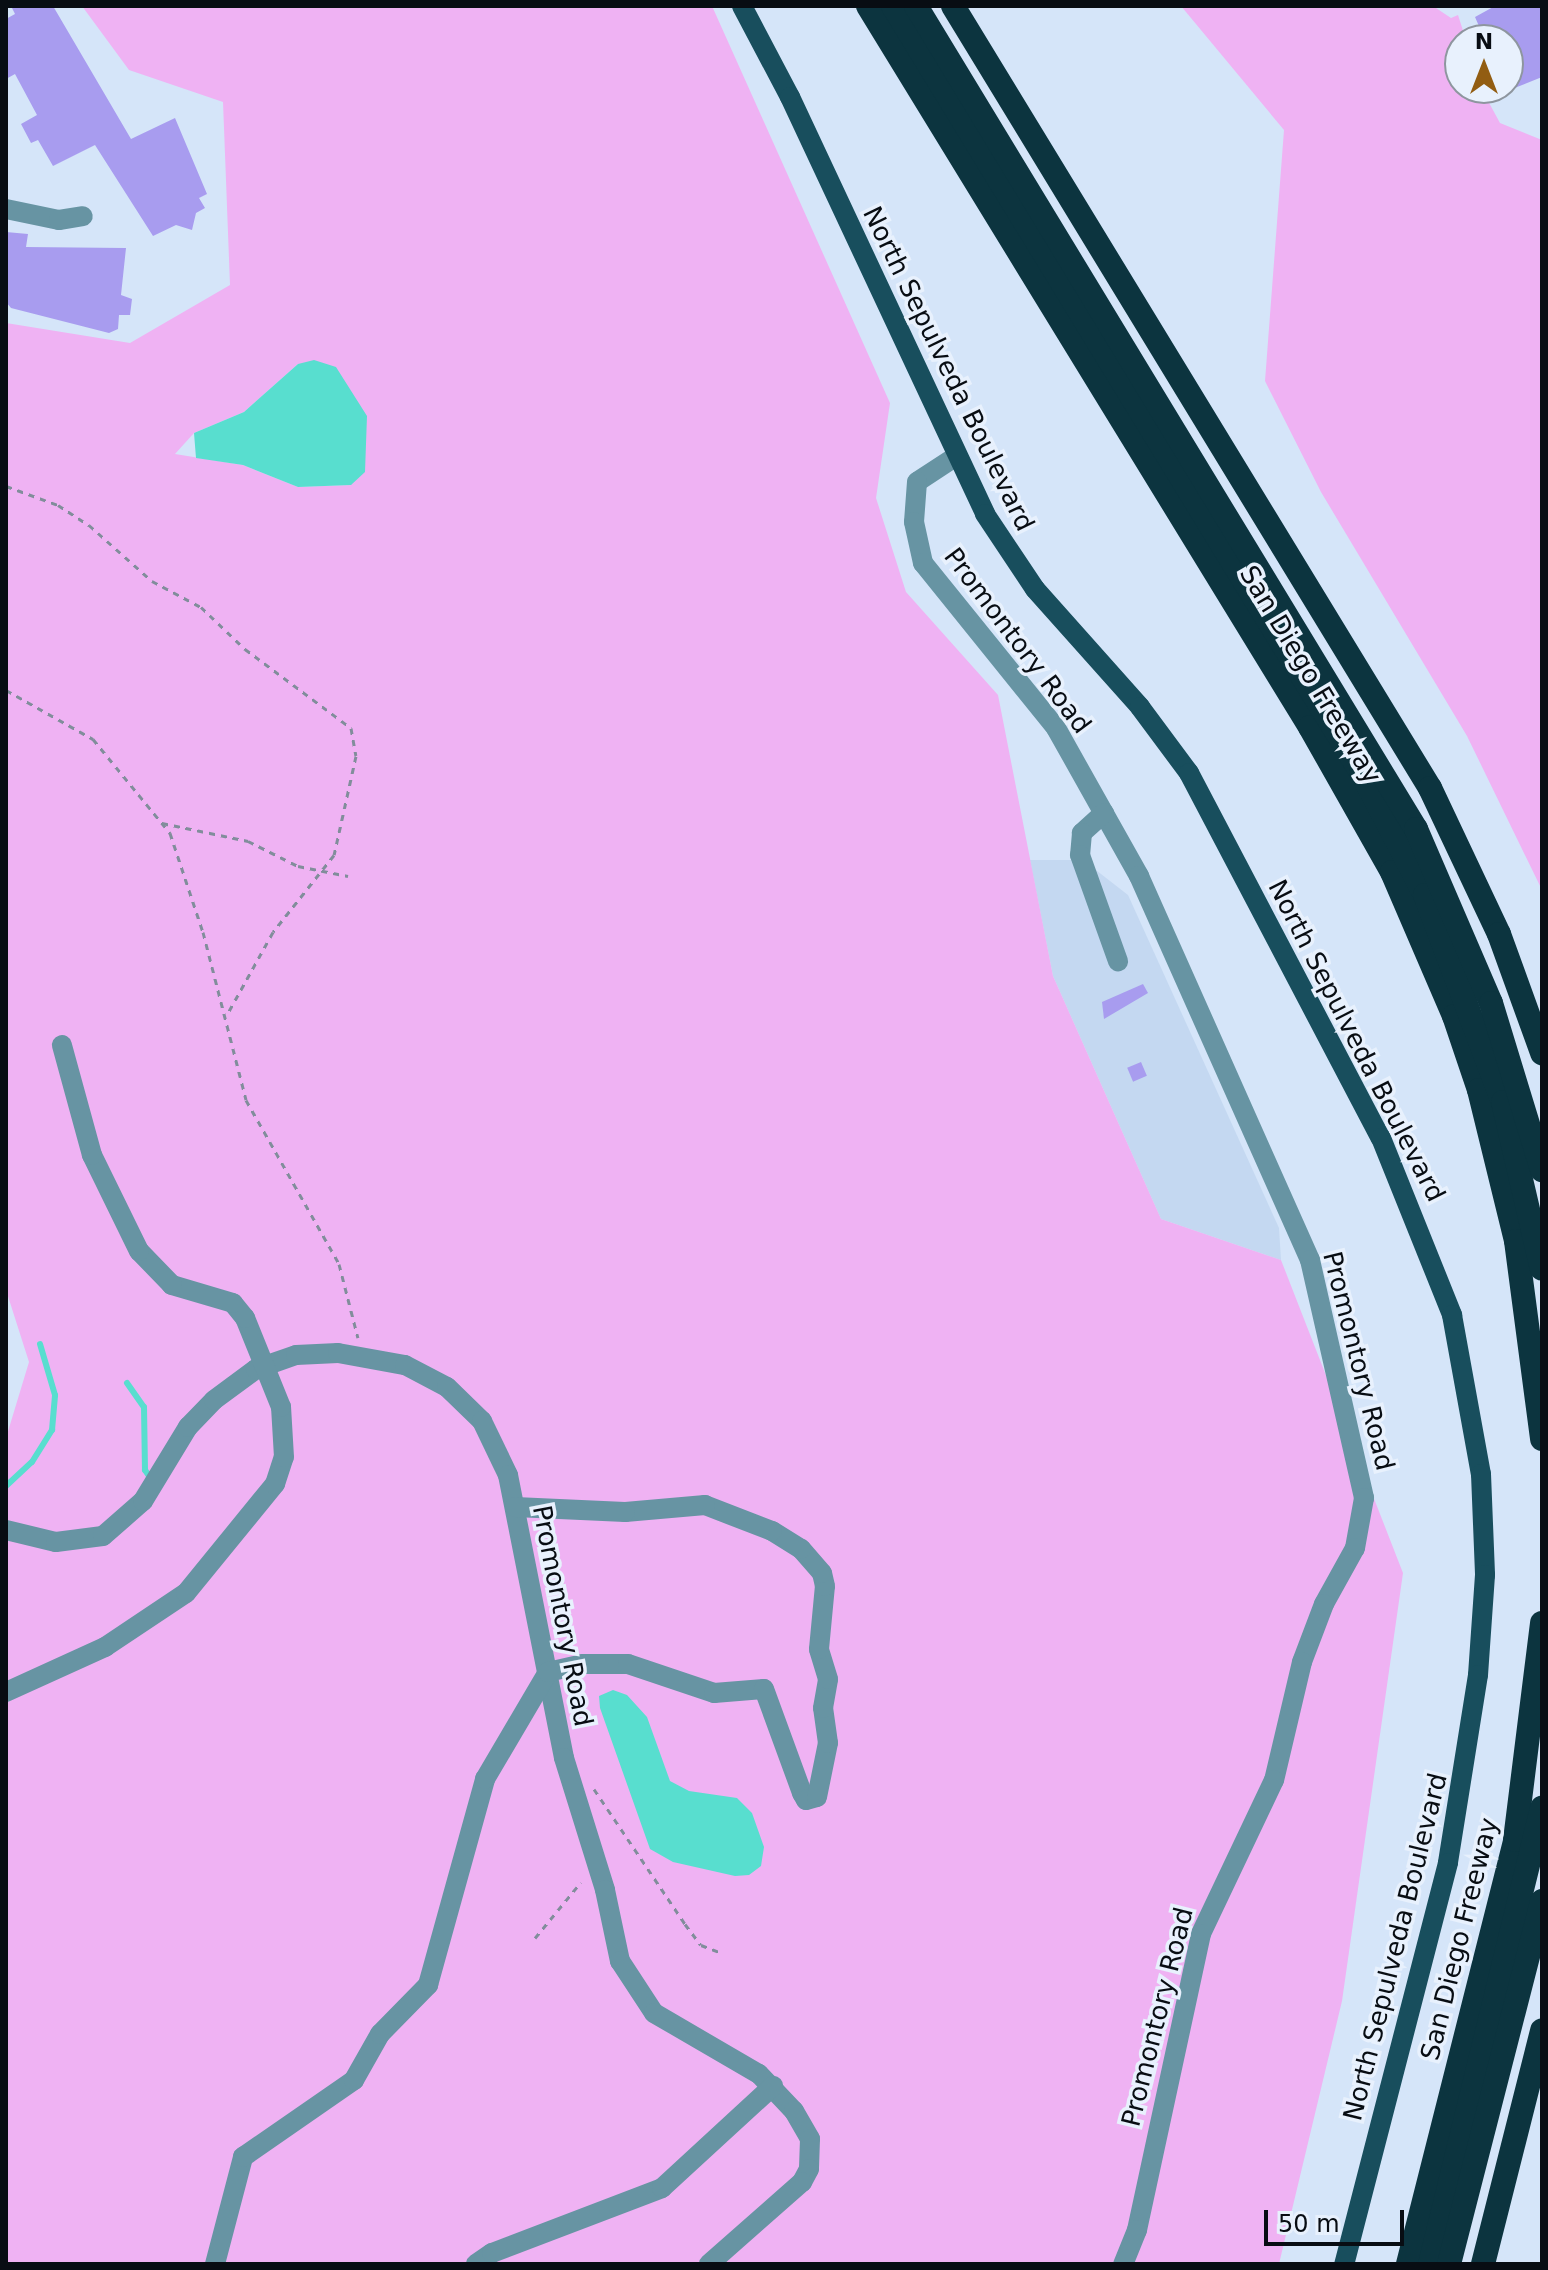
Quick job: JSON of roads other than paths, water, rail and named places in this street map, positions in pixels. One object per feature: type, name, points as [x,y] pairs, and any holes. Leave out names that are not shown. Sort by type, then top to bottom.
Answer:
[{"type":"highway","name":"San Diego Freeway","points":[[868,6],[1302,713],[1392,872],[1454,1016],[1479,1090],[1516,1241],[1542,1439]]},
{"type":"highway","points":[[893,6],[1361,772],[1425,895],[1503,1102],[1542,1269]]},
{"type":"highway","points":[[916,6],[1416,829],[1491,1003],[1542,1170]]},
{"type":"highway","name":"San Diego Freeway","points":[[953,6],[1430,788],[1499,934],[1542,1053]]},
{"type":"highway","name":"San Diego Freeway","points":[[1408,2264],[1515,1840],[1542,1623]]},
{"type":"highway","points":[[1430,2264],[1542,1808]]},
{"type":"highway","points":[[1449,2264],[1542,1901]]},
{"type":"highway","points":[[1483,2264],[1542,2030]]},
{"type":"main road","name":"North Sepulveda Boulevard","points":[[742,6],[790,97],[955,457],[985,514],[1035,589],[1140,707],[1189,773],[1402,1182],[1436,1267],[1463,1363],[1485,1527],[1473,1722],[1448,1863],[1344,2264]]},
{"type":"street","points":[[6,209],[59,220],[83,216]]},
{"type":"street","name":"Promontory Road","points":[[955,457],[917,482],[914,522],[923,563],[1056,728],[1139,876],[1310,1260],[1364,1507],[1355,1548],[1324,1604],[1302,1662],[1274,1780],[1201,1934],[1137,2230],[1123,2264]]},
{"type":"street","points":[[1104,813],[1082,833],[1080,855],[1118,961]]},
{"type":"street","points":[[6,1692],[105,1647],[186,1593],[275,1484],[284,1457],[284,1430],[265,1364],[233,1303],[172,1285],[139,1251],[92,1155],[62,1045]]},
{"type":"street","name":"Promontory Road","points":[[6,1530],[56,1542],[103,1536],[151,1491],[188,1427],[214,1400],[265,1364],[320,1352],[369,1358],[421,1372],[469,1408],[497,1443],[515,1507],[564,1758],[620,1961],[644,2003],[680,2032],[773,2086],[810,2139],[809,2169],[802,2182],[709,2264]]},
{"type":"street","points":[[215,2264],[243,2157],[354,2080],[380,2034],[428,1985],[485,1779],[548,1672],[582,1664],[628,1664],[714,1693],[764,1689],[802,1793],[806,1800],[817,1797],[828,1743],[823,1708],[828,1679],[819,1649],[826,1598],[822,1573],[801,1549],[772,1531],[705,1505],[625,1512],[515,1507]]},
{"type":"street","points":[[476,2264],[492,2253],[662,2188],[773,2086]]},
{"type":"waterway","points":[[6,1486],[32,1462],[52,1430],[55,1395],[40,1344]]},
{"type":"waterway","points":[[127,1383],[144,1407],[145,1470],[151,1479]]}]
